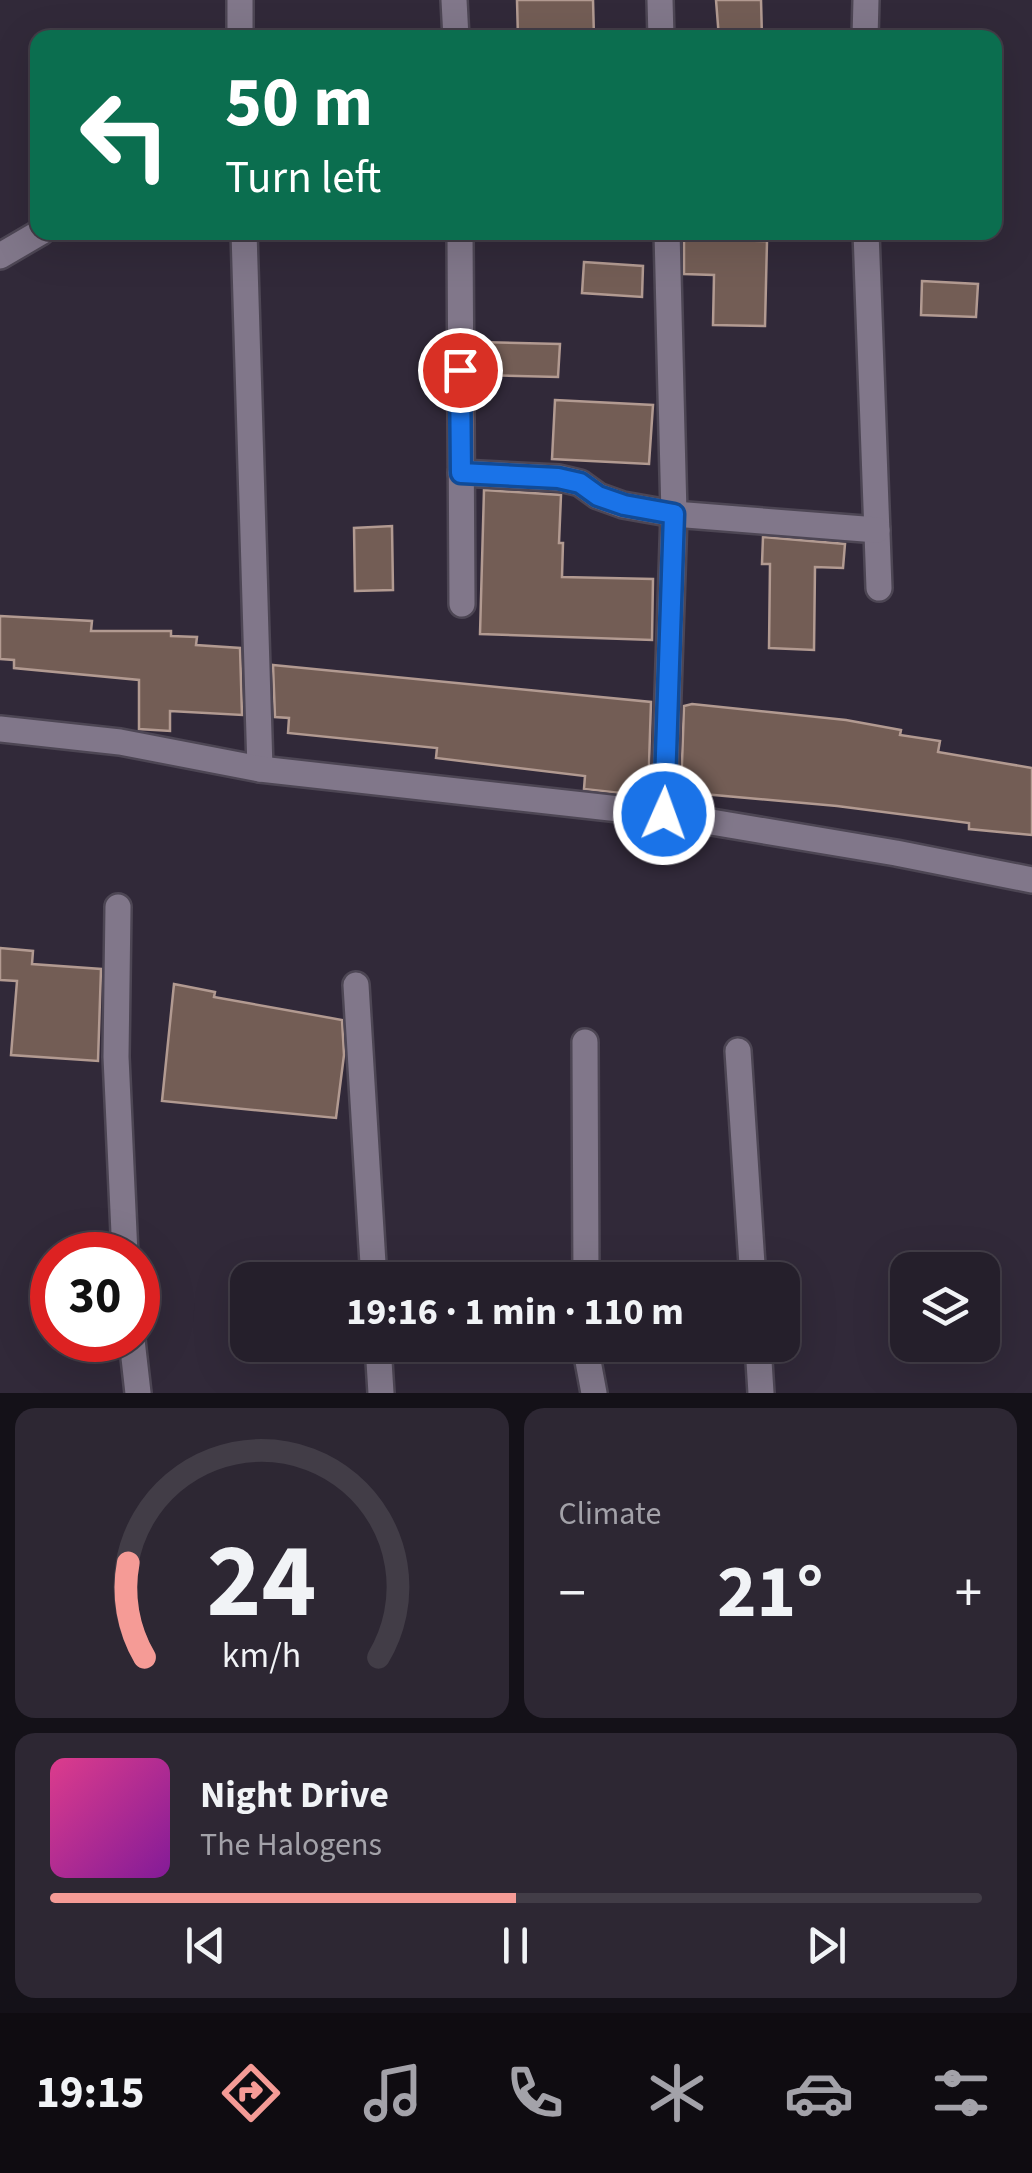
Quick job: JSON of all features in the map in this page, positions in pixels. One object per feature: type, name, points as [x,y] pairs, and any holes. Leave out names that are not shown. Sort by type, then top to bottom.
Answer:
[{"type":"street","points":[[240,0],[240,30]]},
{"type":"street","points":[[454,0],[456,30]]},
{"type":"street","points":[[660,0],[661,30]]},
{"type":"street","points":[[865,30],[866,0]]},
{"type":"street","points":[[0,256],[30,238]]},
{"type":"street","points":[[244,240],[260,769]]},
{"type":"street","points":[[460,240],[462,604]]},
{"type":"street","points":[[664,814],[674,514],[667,240]]},
{"type":"street","points":[[866,240],[879,588]]},
{"type":"street","points":[[461,473],[558,478],[580,483],[598,496],[624,505],[674,514],[877,530]]},
{"type":"street","points":[[0,728],[120,742],[260,769],[664,814],[1032,880]]},
{"type":"street","points":[[118,907],[116,1057],[124,1232]]},
{"type":"street","points":[[356,985],[373,1262]]},
{"type":"street","points":[[584,1042],[586,1262]]},
{"type":"street","points":[[738,1052],[753,1262]]},
{"type":"street","points":[[134,1362],[138,1393]]},
{"type":"street","points":[[379,1362],[381,1393]]},
{"type":"street","points":[[588,1362],[594,1393]]},
{"type":"street","points":[[759,1362],[761,1393]]},
{"type":"building","points":[[517,0],[593,0],[594,30],[518,30]]},
{"type":"building","points":[[716,0],[761,0],[762,30],[718,30]]},
{"type":"building","points":[[684,240],[767,241],[765,326],[713,325],[714,275],[684,274]]},
{"type":"building","points":[[584,262],[643,266],[642,297],[582,293]]},
{"type":"building","points":[[922,281],[978,284],[976,317],[921,315]]},
{"type":"building","points":[[477,342],[560,344],[558,377],[477,375]]},
{"type":"building","points":[[555,400],[653,405],[649,464],[552,459]]},
{"type":"building","points":[[484,490],[561,495],[562,577],[653,579],[652,640],[480,634]]},
{"type":"building","points":[[392,526],[393,590],[355,591],[354,528]]},
{"type":"building","points":[[763,537],[845,544],[843,568],[815,567],[814,650],[769,648],[770,564],[762,564]]},
{"type":"building","points":[[0,616],[92,621],[91,631],[171,631],[171,636],[197,637],[196,645],[240,648],[242,715],[170,711],[170,731],[139,729],[139,680],[14,668],[14,660],[0,659]]},
{"type":"building","points":[[273,665],[651,702],[648,796],[584,789],[585,776],[436,758],[437,748],[288,733],[289,718],[275,717]]},
{"type":"building","points":[[684,706],[846,720],[901,730],[900,735],[940,741],[938,752],[1032,768],[1032,835],[969,829],[969,823],[837,806],[681,792]]},
{"type":"building","points":[[0,948],[33,951],[32,964],[101,969],[98,1061],[11,1055],[17,981],[0,980]]},
{"type":"building","points":[[174,984],[215,992],[214,997],[342,1020],[344,1055],[336,1118],[162,1101]]},
{"type":"route","points":[[460,370],[461,473],[558,478],[580,483],[598,496],[624,505],[674,514],[664,814]]}]
